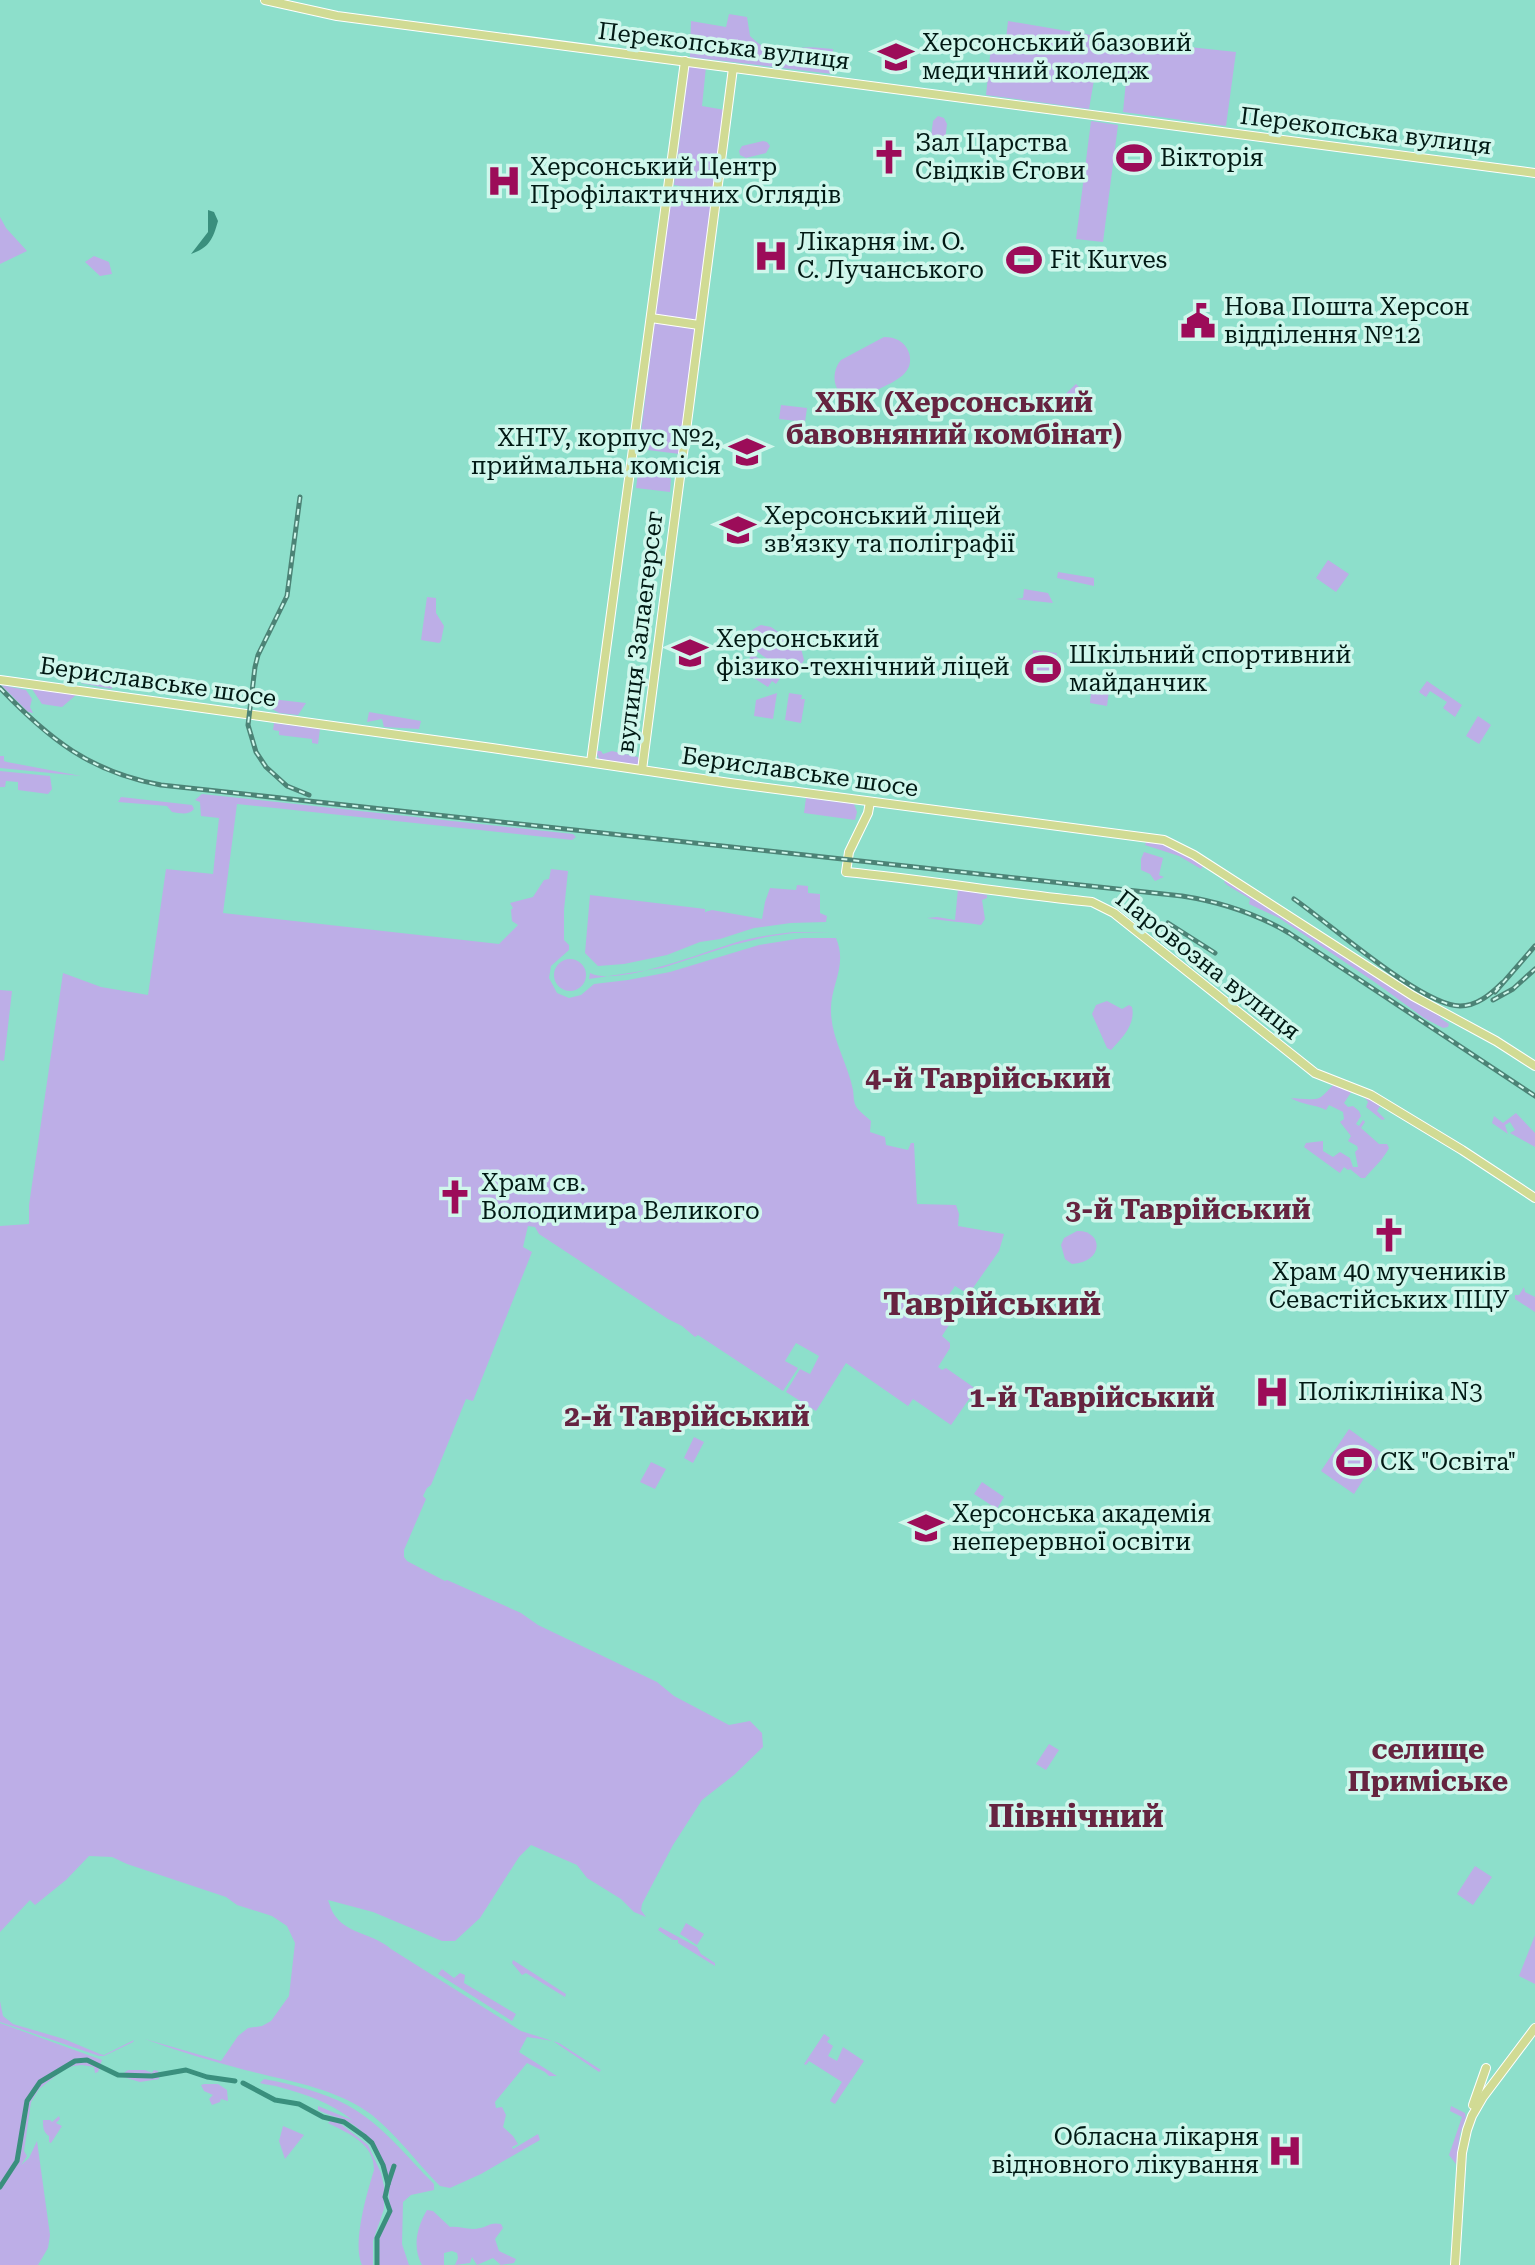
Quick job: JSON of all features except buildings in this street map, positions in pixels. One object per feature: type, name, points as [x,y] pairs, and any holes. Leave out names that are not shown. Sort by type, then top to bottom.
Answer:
[{"type":"main road","name":"Перекопська вулиця","points":[[265,0],[337,16],[1535,173]]},
{"type":"main road","points":[[685,61],[651,318],[699,325],[733,68]]},
{"type":"main road","name":"вулиця Залаегерсег","points":[[591,762],[651,318]]},
{"type":"main road","name":"вулиця Залаегерсег","points":[[642,770],[699,325]]},
{"type":"main road","name":"Бериславське шосе","points":[[0,680],[1170,841],[1413,996],[1535,1066]]},
{"type":"main road","name":"Паровозна вулиця","points":[[870,802],[868,813],[849,852],[846,872],[937,881],[987,891],[1092,902],[1101,906],[1114,913],[1315,1073],[1371,1095],[1535,1198]]},
{"type":"main road","points":[[1472,2116],[1535,2028]]},
{"type":"main road","points":[[1455,2265],[1462,2153],[1486,2068],[1490,2077],[1500,2074]]},
{"type":"shaded area","points":[[729,14],[747,17],[750,36],[768,49],[833,49],[832,74],[690,57],[691,21],[726,27]]},
{"type":"shaded area","points":[[1008,21],[1114,39],[1236,52],[1226,126],[1123,112],[1126,67],[1099,64],[1089,109],[986,95],[992,37],[1006,39]]},
{"type":"shaded area","points":[[689,65],[706,67],[702,106],[725,110],[713,191],[674,185]]},
{"type":"shaded area","points":[[938,116],[944,118],[947,124],[944,148],[938,153],[930,145],[933,121]]},
{"type":"shaded area","points":[[1091,121],[1118,125],[1103,242],[1076,239]]},
{"type":"shaded area","points":[[763,141],[770,146],[766,153],[746,158],[740,155],[742,146]]},
{"type":"shaded area","points":[[670,197],[711,203],[680,454],[639,449]]},
{"type":"shaded area","points":[[208,210],[214,212],[218,221],[214,233],[206,246],[191,254],[208,232]]},
{"type":"shaded area","points":[[0,217],[27,251],[0,264]]},
{"type":"shaded area","points":[[94,256],[109,262],[112,274],[100,276],[85,262]]},
{"type":"shaded area","points":[[884,337],[899,340],[905,345],[910,360],[906,371],[898,379],[864,397],[851,399],[844,396],[835,380],[841,360]]},
{"type":"shaded area","points":[[1076,384],[1088,396],[1066,416],[1055,404]]},
{"type":"shaded area","points":[[781,405],[807,408],[805,422],[779,419]]},
{"type":"shaded area","points":[[638,473],[671,478],[670,492],[636,488]]},
{"type":"shaded area","points":[[1328,560],[1349,574],[1336,592],[1316,578]]},
{"type":"shaded area","points":[[1058,572],[1094,578],[1094,586],[1057,578]]},
{"type":"shaded area","points":[[1024,589],[1048,593],[1053,603],[1015,599],[1023,598]]},
{"type":"shaded area","points":[[427,597],[436,598],[436,613],[444,626],[439,643],[421,640]]},
{"type":"shaded area","points":[[761,625],[771,627],[801,648],[804,660],[798,668],[785,670],[755,650],[748,640],[749,635]]},
{"type":"shaded area","points":[[1033,650],[1057,653],[1050,673],[1034,673],[1036,663],[1032,662]]},
{"type":"shaded area","points":[[752,654],[783,674],[776,684],[772,681],[768,687],[746,673],[750,666],[746,664]]},
{"type":"shaded area","points":[[81,674],[105,676],[105,679],[113,680],[112,689],[81,683]]},
{"type":"shaded area","points":[[1427,681],[1462,705],[1455,717],[1443,708],[1447,702],[1430,691],[1426,697],[1419,692]]},
{"type":"shaded area","points":[[1092,682],[1110,684],[1107,706],[1090,703]]},
{"type":"shaded area","points":[[1,685],[26,690],[32,699],[30,707],[33,713],[28,712]]},
{"type":"shaded area","points":[[32,689],[76,695],[62,707],[42,704]]},
{"type":"shaded area","points":[[777,693],[773,719],[754,716],[756,700]]},
{"type":"shaded area","points":[[789,693],[802,695],[801,699],[805,699],[801,723],[785,720]]},
{"type":"shaded area","points":[[263,698],[306,703],[298,715],[279,713],[262,703]]},
{"type":"shaded area","points":[[369,712],[421,721],[419,729],[384,727],[382,719],[367,722]]},
{"type":"shaded area","points":[[1478,716],[1491,725],[1479,744],[1466,736]]},
{"type":"shaded area","points":[[274,723],[320,729],[318,744],[312,743],[312,739],[279,735],[279,731],[273,730]]},
{"type":"shaded area","points":[[596,751],[638,757],[639,763],[638,766],[599,759]]},
{"type":"shaded area","points":[[0,756],[4,756],[7,762],[81,776],[0,768]]},
{"type":"shaded area","points":[[0,771],[50,776],[52,789],[48,794],[18,790],[18,782],[6,781],[5,787],[0,787]]},
{"type":"shaded area","points":[[202,794],[573,834],[576,837],[572,840],[237,804],[223,913],[499,944],[518,925],[512,921],[513,908],[510,903],[533,897],[544,880],[549,879],[551,869],[568,871],[564,940],[569,950],[551,966],[549,978],[557,993],[569,998],[581,995],[594,984],[670,972],[759,945],[803,938],[836,938],[840,958],[831,1002],[832,1021],[851,1080],[855,1104],[871,1121],[870,1132],[885,1137],[886,1145],[908,1150],[914,1143],[917,1204],[956,1205],[958,1226],[1004,1234],[999,1251],[968,1295],[963,1296],[965,1292],[955,1286],[948,1296],[958,1302],[961,1298],[963,1303],[942,1336],[950,1343],[950,1348],[938,1367],[942,1370],[946,1368],[976,1389],[951,1425],[913,1399],[908,1406],[846,1363],[816,1411],[786,1392],[800,1369],[810,1374],[819,1356],[796,1343],[785,1361],[798,1368],[783,1391],[539,1234],[535,1227],[528,1226],[523,1247],[532,1252],[473,1401],[466,1399],[431,1485],[423,1496],[426,1499],[404,1550],[404,1557],[445,1581],[521,1613],[538,1625],[657,1682],[674,1696],[729,1725],[750,1721],[762,1733],[763,1747],[702,1800],[673,1845],[642,1904],[641,1910],[646,1917],[634,1912],[621,1899],[587,1878],[577,1865],[531,1845],[519,1857],[480,1918],[455,1941],[442,1941],[373,1912],[328,1900],[341,1923],[384,1944],[521,2031],[552,2041],[527,2037],[519,2052],[557,2076],[549,2076],[527,2063],[495,2102],[496,2108],[502,2107],[506,2115],[503,2127],[518,2144],[513,2149],[538,2134],[540,2140],[450,2188],[440,2186],[372,2115],[343,2098],[145,2039],[221,2061],[238,2036],[248,2028],[271,2021],[289,1996],[295,1943],[287,1926],[272,1916],[112,1857],[89,1856],[35,1905],[30,1900],[0,1932],[0,1226],[29,1224],[29,1205],[63,973],[101,987],[148,995],[166,869],[213,874],[219,818],[201,816],[200,802],[195,800]]},
{"type":"shaded area","points":[[121,797],[192,805],[194,809],[187,813],[172,812],[167,806],[118,802]]},
{"type":"shaded area","points":[[806,798],[854,804],[857,812],[855,820],[804,813]]},
{"type":"shaded area","points":[[1147,840],[1173,846],[1203,866],[1201,869],[1179,856],[1145,845]]},
{"type":"shaded area","points":[[1144,852],[1163,858],[1159,875],[1164,877],[1155,881],[1150,874],[1141,870]]},
{"type":"shaded area","points":[[1226,880],[1442,1015],[1440,1018],[1449,1024],[1448,1027],[1443,1028],[1424,1018],[1279,918],[1249,904],[1250,899],[1227,885]]},
{"type":"shaded area","points":[[797,885],[808,886],[808,893],[820,894],[820,913],[827,916],[826,922],[754,928],[700,942],[667,955],[624,964],[598,966],[585,953],[590,895],[762,919],[770,888],[796,890]]},
{"type":"shaded area","points":[[958,889],[987,895],[982,900],[985,919],[981,925],[927,918],[955,920]]},
{"type":"shaded area","points":[[793,932],[832,932],[766,937],[645,971],[758,937]]},
{"type":"shaded area","points":[[570,959],[581,964],[586,975],[581,986],[570,991],[559,986],[554,975],[559,964]]},
{"type":"shaded area","points":[[590,973],[611,976],[589,979]]},
{"type":"shaded area","points":[[0,990],[12,991],[4,1061],[0,1060]]},
{"type":"shaded area","points":[[1107,1001],[1122,1009],[1129,1005],[1133,1014],[1127,1031],[1111,1050],[1107,1048],[1092,1014],[1096,1005]]},
{"type":"shaded area","points":[[1334,1085],[1362,1093],[1380,1106],[1377,1111],[1385,1119],[1382,1120],[1366,1107],[1368,1102],[1365,1098],[1352,1091],[1344,1103],[1359,1111],[1361,1116],[1356,1124],[1359,1126],[1363,1120],[1365,1122],[1361,1128],[1379,1144],[1387,1144],[1389,1148],[1365,1178],[1344,1167],[1340,1173],[1304,1147],[1306,1143],[1323,1141],[1323,1151],[1333,1157],[1340,1152],[1350,1158],[1353,1167],[1358,1167],[1357,1146],[1348,1141],[1351,1136],[1340,1122],[1344,1119],[1343,1112],[1329,1105],[1326,1110],[1291,1098],[1319,1098]]},
{"type":"shaded area","points":[[1516,1113],[1535,1133],[1535,1147],[1510,1133],[1515,1130],[1510,1122],[1505,1125],[1508,1134],[1492,1123],[1494,1116],[1503,1123]]},
{"type":"shaded area","points":[[1077,1231],[1092,1235],[1097,1246],[1090,1258],[1072,1264],[1065,1259],[1061,1245],[1064,1238]]},
{"type":"shaded area","points":[[1524,1287],[1525,1292],[1535,1297],[1535,1312],[1515,1299]]},
{"type":"shaded area","name":"СК \"Освіта\"","points":[[1349,1429],[1386,1456],[1375,1471],[1370,1469],[1354,1494],[1321,1471]]},
{"type":"shaded area","points":[[694,1437],[704,1442],[693,1463],[684,1458]]},
{"type":"shaded area","points":[[651,1462],[666,1469],[655,1489],[640,1482]]},
{"type":"shaded area","points":[[982,1482],[1004,1497],[997,1509],[974,1494]]},
{"type":"shaded area","points":[[1049,1744],[1059,1750],[1046,1770],[1036,1764]]},
{"type":"shaded area","points":[[1475,1866],[1492,1877],[1473,1905],[1457,1894]]},
{"type":"shaded area","points":[[686,1923],[704,1934],[697,1945],[680,1934]]},
{"type":"shaded area","points":[[660,1927],[697,1947],[715,1966],[658,1930]]},
{"type":"shaded area","points":[[1535,1935],[1535,1984],[1519,1976]]},
{"type":"shaded area","points":[[513,1960],[566,1994],[565,1997],[526,1973],[522,1975],[512,1963]]},
{"type":"shaded area","points":[[442,1969],[454,1978],[460,1973],[465,1975],[464,1983],[516,2014],[512,2021],[438,1974]]},
{"type":"shaded area","points":[[0,2001],[3,2016],[13,2024],[64,2039],[100,2054],[104,2055],[134,2040],[104,2056],[99,2056],[0,2022]]},
{"type":"shaded area","points":[[0,2023],[102,2060],[95,2073],[94,2067],[82,2065],[63,2070],[39,2089],[31,2102],[24,2151],[27,2156],[21,2165],[29,2158],[37,2141],[50,2235],[48,2248],[38,2265],[0,2265]]},
{"type":"shaded area","points":[[824,2034],[833,2046],[828,2056],[837,2061],[843,2047],[864,2061],[835,2104],[830,2101],[842,2082],[809,2061],[804,2064]]},
{"type":"shaded area","points":[[553,2041],[559,2043],[601,2070],[599,2072]]},
{"type":"shaded area","points":[[128,2070],[158,2071],[159,2079],[140,2082],[120,2076]]},
{"type":"shaded area","points":[[264,2079],[317,2092],[360,2113],[383,2131],[434,2184],[434,2190],[411,2195],[403,2202],[402,2244],[409,2265],[379,2265],[379,2242],[390,2206],[386,2173],[374,2145],[352,2124],[318,2110],[318,2106],[352,2120],[336,2109],[299,2093],[260,2083]]},
{"type":"shaded area","points":[[218,2084],[227,2090],[228,2101],[221,2099],[212,2105],[209,2099],[213,2095],[204,2091],[201,2085]]},
{"type":"shaded area","points":[[1451,2106],[1465,2113],[1466,2118],[1460,2134],[1456,2164],[1449,2155],[1462,2117],[1450,2111]]},
{"type":"shaded area","points":[[59,2116],[56,2123],[62,2126],[51,2143],[43,2120],[52,2122]]},
{"type":"shaded area","points":[[333,2118],[368,2145],[381,2173],[384,2209],[373,2241],[373,2265],[362,2265],[359,2244],[374,2170],[373,2161],[359,2140],[328,2123]]},
{"type":"shaded area","points":[[283,2126],[304,2135],[285,2159],[279,2141]]},
{"type":"shaded area","points":[[427,2210],[433,2211],[450,2227],[476,2229],[501,2224],[503,2228],[495,2239],[499,2251],[516,2259],[514,2263],[501,2265],[493,2258],[477,2265],[472,2257],[470,2263],[455,2265],[457,2253],[452,2251],[444,2253],[444,2265],[422,2265],[417,2251],[417,2237]]},
{"type":"waterway","points":[[0,2187],[17,2161],[27,2101],[40,2082],[75,2061],[87,2060],[118,2075],[152,2076],[186,2070],[235,2081]]},
{"type":"waterway","points":[[243,2083],[275,2100],[299,2104],[323,2117],[344,2122],[372,2143],[383,2165],[388,2184],[385,2197],[390,2211],[377,2238],[377,2265]]},
{"type":"waterway","points":[[388,2184],[394,2166]]},
{"type":"railway","points":[[300,497],[287,596],[258,655],[248,725],[256,752],[266,767],[287,786],[309,795]]},
{"type":"railway","points":[[0,688],[36,723],[72,751],[113,772],[161,785],[1182,896],[1224,905],[1289,933],[1535,1096]]},
{"type":"railway","points":[[1294,899],[1376,962],[1423,993],[1443,1002],[1460,1006],[1472,1004],[1502,983]]},
{"type":"railway","points":[[1168,923],[1215,953]]},
{"type":"railway","points":[[1495,992],[1535,946]]},
{"type":"railway","points":[[1493,1000],[1513,989],[1535,969]]},
{"type":"place","name":"Херсонський базовий медичний коледж","points":[[896,57]]},
{"type":"place","name":"Зал Царства Свідків Єгови","points":[[889,157]]},
{"type":"place","name":"Вікторія","points":[[1134,158]]},
{"type":"place","name":"Херсонський Центр Профілактичних Оглядів","points":[[504,181]]},
{"type":"place","name":"Лікарня ім. О. С. Лучанського","points":[[771,256]]},
{"type":"place","name":"Fit Kurves","points":[[1024,260]]},
{"type":"place","name":"Нова Пошта Херсон відділення №12","points":[[1198,321]]},
{"type":"place","name":"ХНТУ, корпус №2, приймальна комісія","points":[[747,452]]},
{"type":"place","name":"Херсонський ліцей зв’язку та поліграфії","points":[[738,530]]},
{"type":"place","name":"Херсонський фізико-технічний ліцей","points":[[690,653]]},
{"type":"place","name":"Шкільний спортивний майданчик","points":[[1043,669]]},
{"type":"place","name":"Храм св. Володимира Великого","points":[[455,1197]]},
{"type":"place","name":"Храм 40 мучеників Севастійських ПЦУ","points":[[1389,1235]]},
{"type":"place","name":"Поліклініка N3","points":[[1272,1392]]},
{"type":"place","name":"СК \"Освіта\"","points":[[1354,1462]]},
{"type":"place","name":"Херсонська академія неперервної освіти","points":[[926,1528]]},
{"type":"place","name":"Обласна лікарня відновного лікування","points":[[1285,2151]]},
{"type":"district","name":"ХБК (Херсонський бавовняний комбінат)","points":[[954,418]]},
{"type":"district","name":"4-й Таврійський","points":[[988,1078]]},
{"type":"district","name":"3-й Таврійський","points":[[1188,1209]]},
{"type":"district","name":"Таврійський","points":[[992,1304]]},
{"type":"district","name":"1-й Таврійський","points":[[1092,1397]]},
{"type":"district","name":"2-й Таврійський","points":[[687,1416]]},
{"type":"district","name":"селище Приміське","points":[[1428,1765]]},
{"type":"district","name":"Північний","points":[[1076,1816]]}]
